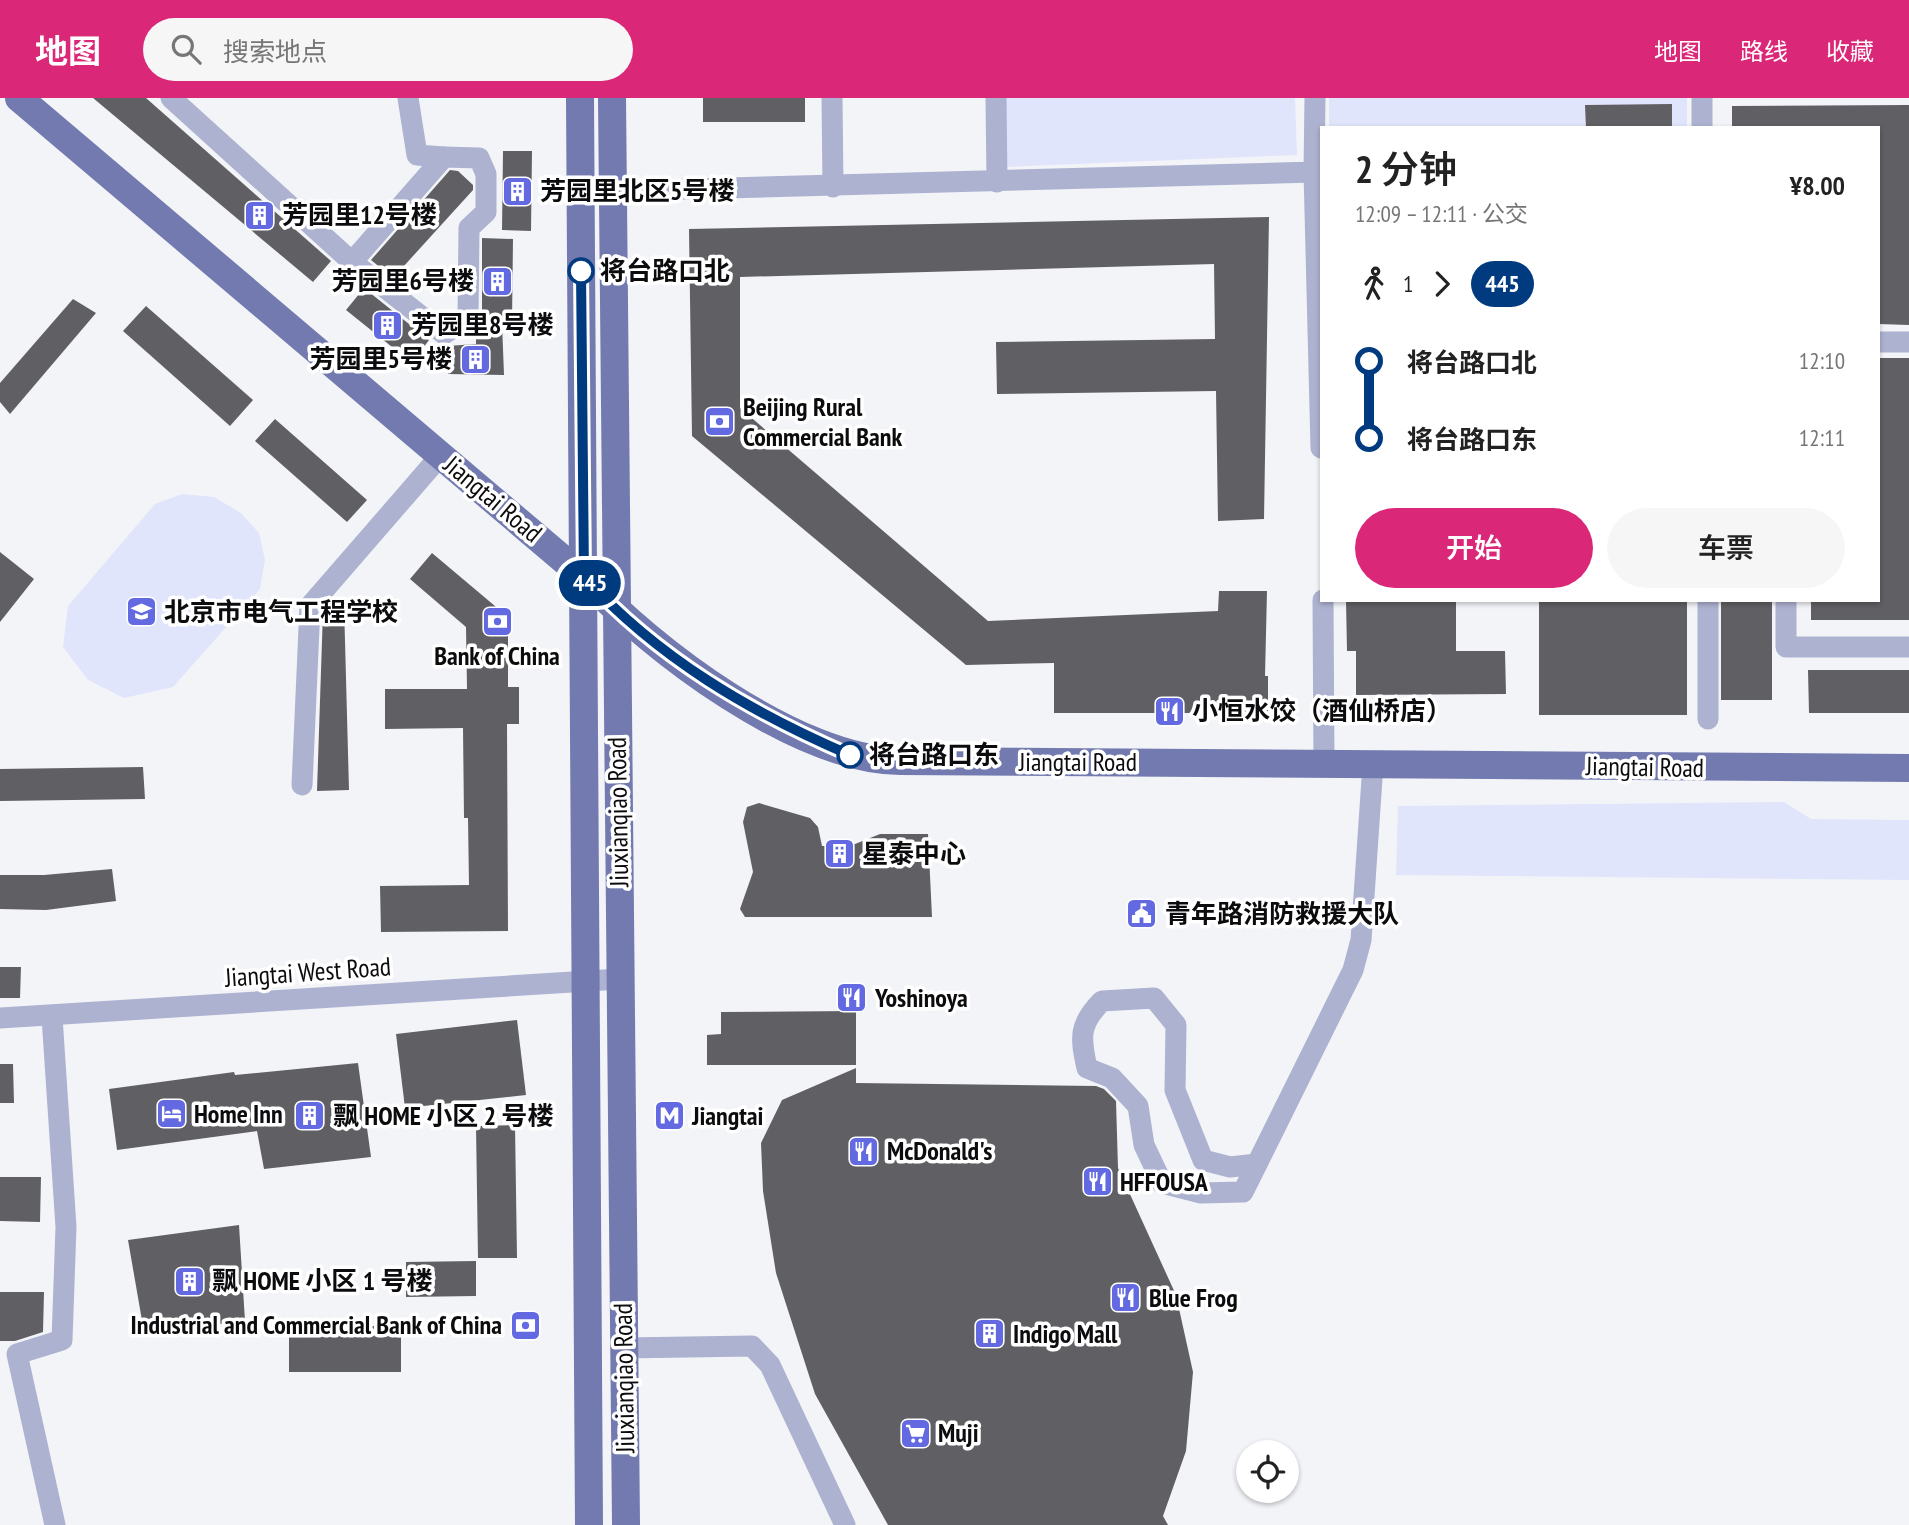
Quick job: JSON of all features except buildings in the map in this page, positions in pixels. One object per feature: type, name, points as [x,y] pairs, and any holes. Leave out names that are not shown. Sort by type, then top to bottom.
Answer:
[{"type":"main road","name":"Jiangtai Road","points":[[19,98],[584,577],[616,611],[687,668],[749,708],[853,756],[884,761],[1909,768]]},
{"type":"main road","name":"Jiuxianqiao Road","points":[[580,98],[589,1525]]},
{"type":"main road","name":"Jiuxianqiao Road","points":[[612,98],[626,1525]]},
{"type":"street","points":[[171,98],[352,262],[444,334],[468,318],[470,228],[486,212],[486,174],[480,158],[416,155],[408,98]]},
{"type":"street","points":[[832,98],[833,187]]},
{"type":"street","points":[[996,98],[997,182]]},
{"type":"street","points":[[1315,98],[1314,172],[1320,295]]},
{"type":"street","points":[[1702,98],[1702,126]]},
{"type":"street","points":[[352,262],[444,157]]},
{"type":"street","points":[[613,191],[1314,172]]},
{"type":"street","points":[[1880,342],[1909,342]]},
{"type":"street","points":[[302,785],[310,606],[441,455]]},
{"type":"street","points":[[1323,602],[1324,764]]},
{"type":"street","points":[[1708,602],[1708,719]]},
{"type":"street","points":[[1786,602],[1786,647],[1909,647]]},
{"type":"street","points":[[1258,1164],[1230,1167],[1203,1160],[1175,1090],[1176,1025],[1154,998],[1102,1001],[1087,1016],[1081,1040],[1087,1068],[1112,1079],[1138,1106],[1144,1145],[1162,1183],[1201,1193],[1243,1192],[1258,1164],[1353,970],[1362,940],[1374,764]]},
{"type":"street","name":"Jiangtai West Road","points":[[0,1018],[52,1017],[620,979]]},
{"type":"street","points":[[52,1017],[66,1227],[62,1340],[17,1354],[55,1525]]},
{"type":"street","points":[[624,1348],[752,1346],[770,1365],[845,1525]]},
{"type":"shaded area","points":[[1003,98],[1295,98],[1297,155],[1006,167]]},
{"type":"shaded area","points":[[1329,98],[1687,98],[1687,126],[1329,126]]},
{"type":"shaded area","points":[[182,494],[214,497],[241,513],[259,533],[265,560],[260,589],[173,687],[124,698],[88,680],[63,647],[68,606],[155,504]]},
{"type":"shaded area","points":[[1784,802],[1811,819],[1909,820],[1909,880],[1396,875],[1398,806]]},
{"type":"bus line","name":"445","points":[[581,271],[584,577],[616,611],[687,668],[749,708],[850,755]]},
{"type":"place","name":"芳园里北区5号楼","points":[[517,191]]},
{"type":"place","name":"芳园里12号楼","points":[[259,215]]},
{"type":"place","name":"将台路口北","points":[[581,271]]},
{"type":"place","name":"芳园里6号楼","points":[[497,281]]},
{"type":"place","name":"芳园里8号楼","points":[[388,325]]},
{"type":"place","name":"芳园里5号楼","points":[[475,359]]},
{"type":"place","name":"Beijing Rural Commercial Bank","points":[[720,422]]},
{"type":"place","name":"北京市电气工程学校","points":[[141,612]]},
{"type":"place","name":"Bank of China","points":[[497,621]]},
{"type":"place","name":"小恒水饺（酒仙桥店）","points":[[1169,711]]},
{"type":"place","name":"将台路口东","points":[[850,755]]},
{"type":"place","name":"星泰中心","points":[[839,854]]},
{"type":"place","name":"青年路消防救援大队","points":[[1142,914]]},
{"type":"place","name":"Yoshinoya","points":[[852,998]]},
{"type":"place","name":"Home Inn","points":[[171,1114]]},
{"type":"place","name":"飘 HOME 小区 2 号楼","points":[[310,1116]]},
{"type":"place","name":"Jiangtai","points":[[669,1116]]},
{"type":"place","name":"McDonald's","points":[[864,1151]]},
{"type":"place","name":"HFFOUSA","points":[[1097,1182]]},
{"type":"place","name":"飘 HOME 小区 1 号楼","points":[[189,1281]]},
{"type":"place","name":"Blue Frog","points":[[1126,1298]]},
{"type":"place","name":"Industrial and Commercial Bank of China","points":[[525,1325]]},
{"type":"place","name":"Indigo Mall","points":[[990,1334]]},
{"type":"place","name":"Muji","points":[[915,1433]]}]
